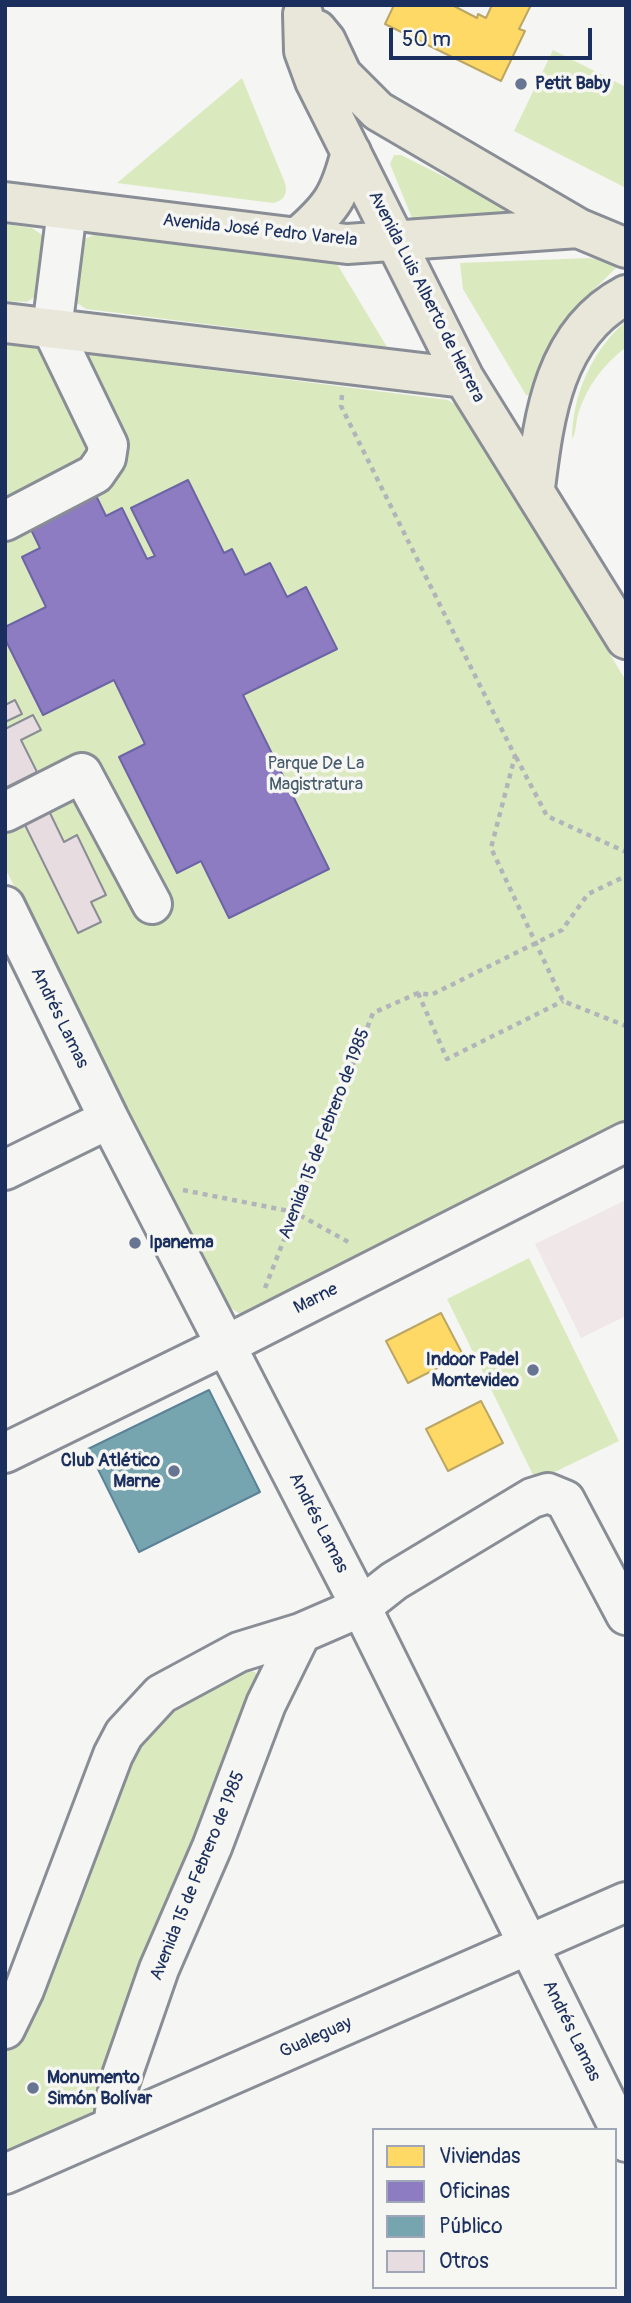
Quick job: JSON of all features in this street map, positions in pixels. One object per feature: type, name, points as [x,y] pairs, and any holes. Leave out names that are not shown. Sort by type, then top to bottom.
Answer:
[{"type":"main road","name":"Avenida Luis Alberto de Herrera","points":[[306,8],[303,51],[464,378],[623,632]]},
{"type":"main road","name":"Avenida Luis Alberto de Herrera","points":[[306,8],[342,75],[378,111],[578,228],[626,248]]},
{"type":"main road","points":[[298,237],[327,212],[341,184],[351,152]]},
{"type":"main road","name":"Avenida José Pedro Varela","points":[[5,202],[346,244],[578,228]]},
{"type":"main road","points":[[535,488],[546,412],[557,374],[589,324],[626,295]]},
{"type":"main road","points":[[5,323],[464,378]]},
{"type":"street","points":[[7,514],[95,474],[106,458],[108,445],[52,329],[67,210]]},
{"type":"street","points":[[5,812],[82,773],[152,904]]},
{"type":"street","name":"Andrés Lamas","points":[[5,906],[108,1119],[140,1179],[236,1340],[361,1607],[626,2142]]},
{"type":"street","points":[[5,1170],[108,1119]]},
{"type":"street","name":"Marne","points":[[5,1453],[236,1340],[626,1142]]},
{"type":"street","points":[[5,2029],[24,1990],[113,1755],[124,1734],[161,1694],[239,1652],[301,1633],[361,1607],[394,1581],[532,1498],[548,1493],[565,1500],[626,1615]]},
{"type":"street","name":"Avenida 15 de Febrero de 1985","points":[[113,2126],[119,2084],[159,1969],[212,1847],[266,1704],[301,1633]]},
{"type":"street","name":"Gualeguay","points":[[5,2174],[626,1902]]},
{"type":"path","points":[[346,365],[341,406],[515,757],[547,816],[626,852]]},
{"type":"path","points":[[515,757],[491,848],[564,1001],[626,1026]]},
{"type":"path","name":"Avenida 15 de Febrero de 1985","points":[[236,1340],[294,1212],[373,1013],[418,993],[431,995],[538,943],[562,930],[588,894],[626,876]]},
{"type":"path","points":[[418,993],[447,1059],[564,1001]]},
{"type":"path","points":[[140,1179],[294,1212],[387,1263]]},
{"type":"shaded area","points":[[626,1200],[626,1316],[581,1338],[535,1244]]},
{"type":"green space","points":[[553,50],[626,87],[626,188],[514,131]]},
{"type":"green space","points":[[242,78],[285,183],[282,198],[273,203],[117,183]]},
{"type":"green space","points":[[394,155],[401,155],[503,206],[504,212],[497,217],[412,218],[390,164]]},
{"type":"green space","points":[[5,224],[32,228],[45,237],[39,294],[27,302],[5,301]]},
{"type":"green space","points":[[95,234],[337,264],[387,347],[86,309],[74,301],[81,241]]},
{"type":"green space","points":[[589,258],[614,262],[618,266],[568,315],[546,353],[532,395],[526,395],[463,289],[460,263]]},
{"type":"green space","points":[[626,321],[626,347],[610,361],[591,385],[578,414],[572,439],[576,406],[586,375],[603,346]]},
{"type":"green space","name":"Parque De La Magistratura","points":[[5,344],[448,400],[465,411],[626,681],[626,1132],[247,1314],[240,1314],[226,1305],[5,868]]},
{"type":"green space","name":"Indoor Padel Montevideo","points":[[529,1258],[619,1441],[536,1481],[447,1299]]},
{"type":"green space","points":[[242,1669],[255,1672],[263,1684],[100,2115],[5,2158],[5,2052],[19,2029],[109,1794],[153,1711]]},
{"type":"building: Viviendas","points":[[394,5],[452,5],[477,18],[478,14],[486,18],[492,5],[531,5],[519,29],[525,31],[501,81],[385,24]]},
{"type":"building: Viviendas","points":[[441,1313],[463,1355],[408,1383],[386,1341]]},
{"type":"building: Viviendas","points":[[481,1401],[503,1443],[448,1471],[426,1429]]},
{"type":"building: Oficinas","points":[[83,469],[106,516],[122,508],[147,559],[155,556],[131,508],[188,480],[224,553],[232,549],[245,575],[270,563],[287,597],[306,587],[337,649],[243,695],[329,869],[229,918],[201,861],[177,873],[119,757],[145,744],[114,680],[43,715],[5,639],[5,627],[46,607],[22,557],[40,548],[17,501]]},
{"type":"building: Público","name":"Club Atlético Marne","points":[[209,1390],[260,1492],[139,1552],[88,1449]]},
{"type":"building: Otros","points":[[15,700],[22,714],[5,722],[5,705]]},
{"type":"building: Otros","points":[[33,715],[41,730],[21,740],[37,772],[5,788],[5,729]]},
{"type":"building: Otros","points":[[49,811],[64,842],[77,835],[106,895],[91,902],[101,922],[78,933],[24,823]]},
{"type":"place","name":"Petit Baby","points":[[521,84]]},
{"type":"place","name":"Ipanema","points":[[135,1243]]},
{"type":"place","name":"Indoor Padel Montevideo","points":[[533,1370]]},
{"type":"place","name":"Club Atlético Marne","points":[[174,1471]]},
{"type":"place","name":"Monumento Simón Bolívar","points":[[33,2088]]}]
